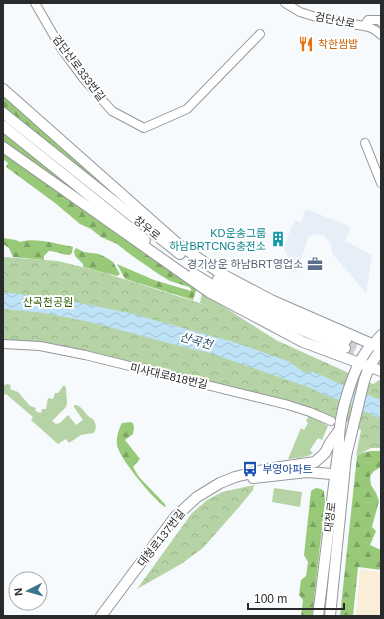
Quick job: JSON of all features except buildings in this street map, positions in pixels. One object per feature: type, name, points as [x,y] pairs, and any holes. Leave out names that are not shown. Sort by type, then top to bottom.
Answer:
[{"type":"main road","points":[[3,89],[178,244],[220,273],[271,300],[378,347]]},
{"type":"main road","name":"창우로","points":[[3,113],[163,242],[205,271],[255,301],[347,344],[269,316],[239,301],[181,266],[3,126]]},
{"type":"main road","points":[[3,147],[209,292],[303,342],[358,364],[381,371]]},
{"type":"main road","name":"대청로","points":[[330,616],[340,474],[338,432],[352,379],[358,364],[378,347]]},
{"type":"main road","name":"대청로","points":[[318,616],[340,474],[346,456],[364,381],[378,347]]},
{"type":"main road","name":"대청로137번길","points":[[102,616],[175,517],[197,497],[220,483],[235,477],[267,469],[315,462],[325,453],[338,432]]},
{"type":"main road","name":"대청로137번길","points":[[109,616],[177,525],[187,514],[205,499],[226,487],[255,478],[307,472],[340,474]]},
{"type":"street","name":"검단산로333번길","points":[[35,3],[61,48],[83,78],[112,111],[144,128],[187,109],[260,34]]},
{"type":"street","name":"검단산로","points":[[285,3],[300,12],[316,18],[364,26],[375,30],[381,35]]},
{"type":"street","name":"검단산로","points":[[364,26],[368,20],[380,19]]},
{"type":"street","points":[[365,143],[381,183]]},
{"type":"street","points":[[378,347],[381,334]]},
{"type":"street","name":"미사대로818번길","points":[[3,344],[40,346],[85,355],[288,405],[331,421]]},
{"type":"shaded area","points":[[306,209],[351,227],[345,241],[372,255],[366,293],[332,253],[331,243],[324,236],[314,234],[308,238],[296,273],[283,268],[288,257],[284,248],[289,233],[295,220],[301,222]]},
{"type":"shaded area","points":[[360,569],[381,572],[381,616],[356,616]]},
{"type":"green space","points":[[3,93],[144,219],[3,108]]},
{"type":"green space","points":[[3,131],[104,212],[3,143]]},
{"type":"green space","points":[[3,151],[197,288],[193,300],[125,279],[117,264],[154,280],[191,291],[189,287],[170,281],[117,244],[101,237],[91,229],[80,224],[55,203],[6,167],[8,163],[3,159]]},
{"type":"green space","points":[[3,238],[20,242],[32,240],[60,244],[73,247],[72,253],[67,255],[49,251],[44,256],[44,260],[13,257],[9,248],[3,244]]},
{"type":"green space","points":[[76,248],[84,252],[99,254],[107,258],[113,262],[120,274],[117,276],[83,267],[83,264],[75,256],[74,251]]},
{"type":"green space","name":"산곡천공원","points":[[3,257],[58,261],[98,271],[235,314],[276,340],[373,384],[381,379],[381,448],[371,448],[356,456],[361,430],[345,421],[312,410],[3,340]]},
{"type":"green space","points":[[202,293],[237,315],[200,303]]},
{"type":"green space","points":[[3,384],[11,385],[10,389],[18,392],[30,406],[36,408],[35,411],[41,413],[42,409],[46,409],[48,398],[53,399],[55,393],[58,393],[64,385],[66,388],[66,407],[52,421],[56,424],[60,423],[68,415],[76,425],[83,420],[74,407],[74,405],[77,405],[95,422],[96,429],[94,433],[81,435],[69,443],[66,439],[58,444],[31,420],[33,417],[6,394],[3,395]]},
{"type":"green space","points":[[309,415],[328,426],[322,440],[318,438],[310,450],[313,453],[310,455],[301,458],[288,459],[301,428],[304,430],[308,423],[306,421]]},
{"type":"green space","points":[[122,423],[133,423],[133,434],[125,440],[140,459],[133,467],[139,477],[164,503],[166,506],[165,507],[153,496],[137,477],[119,450],[117,444],[118,433]]},
{"type":"green space","points":[[371,451],[381,451],[381,467],[374,471],[370,476],[371,485],[379,501],[372,527],[376,531],[370,545],[381,550],[381,570],[358,567],[353,616],[340,616],[357,456]]},
{"type":"green space","points":[[254,485],[253,490],[203,548],[181,564],[137,589],[192,513],[207,500],[222,492]]},
{"type":"green space","points":[[274,488],[302,492],[300,507],[272,502]]},
{"type":"green space","points":[[316,488],[324,491],[325,502],[312,616],[301,616],[303,600],[299,595],[301,580],[306,576],[308,562],[304,555],[311,491]]},
{"type":"water","name":"산곡천","points":[[3,292],[61,299],[129,313],[237,343],[290,362],[305,373],[314,372],[381,400],[381,419],[340,400],[319,392],[318,393],[317,391],[308,387],[207,352],[90,322],[44,313],[3,309]]},
{"type":"tunnel","points":[[348,341],[381,354]]},
{"type":"tunnel","points":[[345,348],[381,362]]},
{"type":"place","name":"착한쌈밥","points":[[306,44]]},
{"type":"place","name":"KD운송그룹 하남BRTCNG충전소","points":[[278,239]]},
{"type":"place","name":"경기상운 하남BRT영업소","points":[[315,264]]},
{"type":"place","name":"부영아파트","points":[[250,469]]}]
